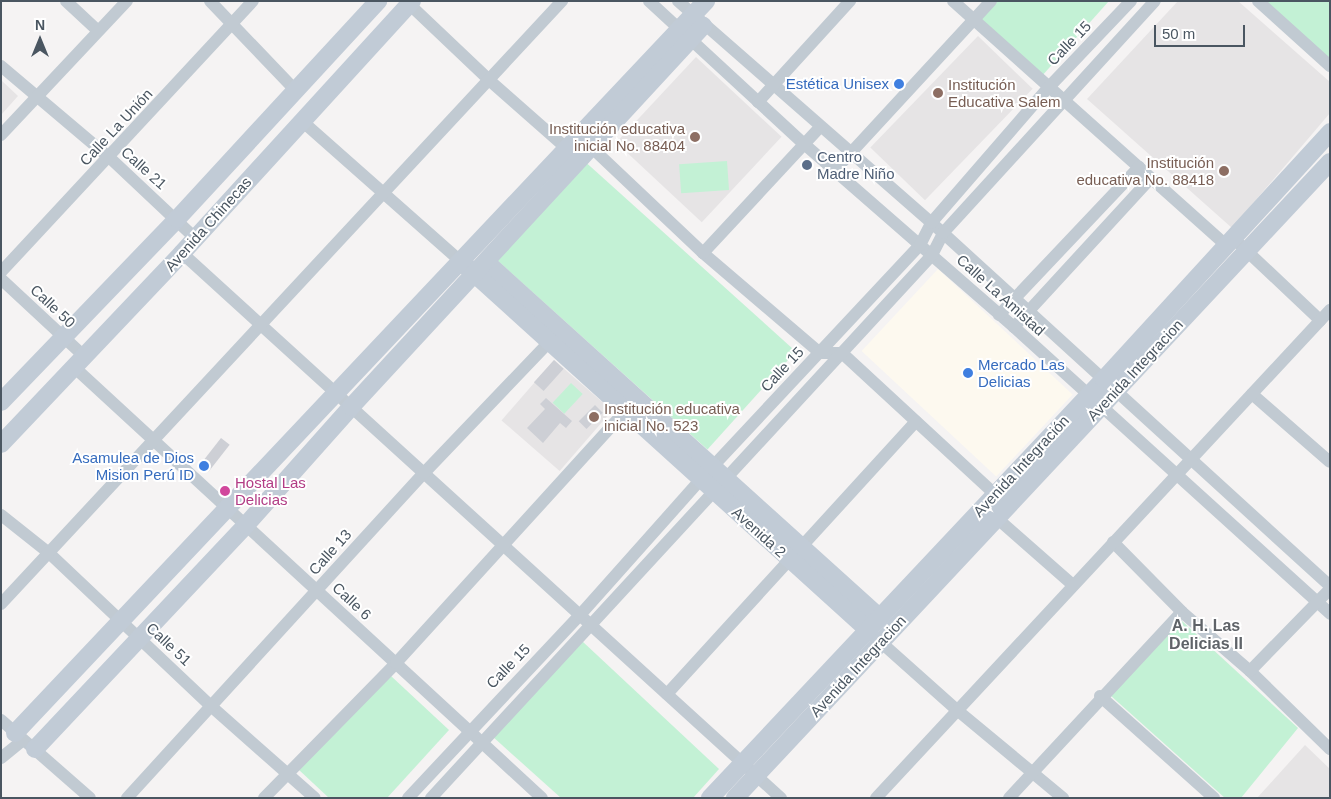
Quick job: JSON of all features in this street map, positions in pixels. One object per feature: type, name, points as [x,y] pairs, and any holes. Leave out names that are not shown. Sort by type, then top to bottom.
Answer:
[{"type":"main road","name":"Avenida Chinecas","points":[[1,402],[62,336],[177,219],[378,1]]},
{"type":"main road","points":[[25,741],[121,622],[460,261],[578,151],[698,21],[706,1]]},
{"type":"main road","name":"Avenida Chinecas","points":[[1,444],[182,253],[410,2]]},
{"type":"main road","points":[[25,741],[140,638],[246,525],[351,406],[480,268],[578,151],[684,35]]},
{"type":"main road","name":"Avenida Integración","points":[[710,798],[873,623],[992,506],[1110,384],[1229,242],[1330,132]]},
{"type":"main road","name":"Avenida Integracion","points":[[1110,384],[1246,250],[1330,162]]},
{"type":"main road","name":"Avenida 2","points":[[460,261],[480,268],[873,623]]},
{"type":"main road","name":"Avenida Integracion","points":[[735,798],[880,642],[992,506],[1094,401]]},
{"type":"street","points":[[66,1],[97,30]]},
{"type":"street","points":[[1,135],[97,30],[127,1]]},
{"type":"street","points":[[210,1],[234,23],[295,90]]},
{"type":"street","name":"Calle La Unión","points":[[1,272],[110,158],[253,1]]},
{"type":"street","points":[[1,604],[562,1]]},
{"type":"street","name":"Calle La Amistad","points":[[649,1],[803,143],[1014,327],[1175,476],[1330,614]]},
{"type":"street","name":"Calle La Amistad","points":[[678,1],[698,21],[943,234],[1110,384],[1330,588]]},
{"type":"street","points":[[758,102],[850,1]]},
{"type":"street","points":[[953,1],[1151,178],[1229,242],[1246,250],[1320,320]]},
{"type":"street","points":[[835,170],[991,1]]},
{"type":"street","name":"Calle 15","points":[[408,798],[469,730],[713,478],[820,353],[920,245],[930,223],[1049,87],[1131,1]]},
{"type":"street","points":[[431,798],[591,625],[713,478],[842,353],[932,255],[943,234],[1155,1]]},
{"type":"street","points":[[1258,1],[1330,66]]},
{"type":"street","points":[[410,2],[489,80],[703,253],[820,353],[842,353],[916,420],[992,506],[1073,586]]},
{"type":"street","name":"Calle 21","points":[[1,66],[34,97],[110,158],[195,238]]},
{"type":"street","points":[[302,121],[460,261]]},
{"type":"street","points":[[703,253],[803,143],[819,128]]},
{"type":"street","points":[[1000,315],[1139,167]]},
{"type":"street","points":[[1014,327],[1151,178]]},
{"type":"street","points":[[182,253],[781,798]]},
{"type":"street","name":"Calle 50","points":[[1,279],[62,336],[79,362]]},
{"type":"street","points":[[876,798],[1330,310]]},
{"type":"street","name":"Calle 13","points":[[126,798],[212,707],[424,473],[556,336]]},
{"type":"street","name":"Calle 6","points":[[79,362],[154,440],[542,798]]},
{"type":"street","points":[[1252,394],[1330,462]]},
{"type":"street","points":[[264,798],[287,772],[396,663],[631,404]]},
{"type":"street","points":[[667,694],[709,644],[796,554],[916,420]]},
{"type":"street","name":"Calle 51","points":[[1,515],[49,553],[212,707],[315,798]]},
{"type":"street","points":[[1113,542],[1182,612],[1250,672],[1330,749]]},
{"type":"street","points":[[1250,672],[1330,588]]},
{"type":"street","points":[[1009,798],[1100,696],[1182,612]]},
{"type":"street","name":"Avenida 2","points":[[873,623],[880,642],[957,710],[1063,798]]},
{"type":"street","points":[[1100,696],[1214,798]]},
{"type":"street","points":[[1,720],[90,798]]},
{"type":"street","points":[[1,758],[25,741]]},
{"type":"shaded area","name":"Institución educativa No. 88418","points":[[1178,1],[1238,1],[1330,82],[1330,113],[1232,228],[1087,99]]},
{"type":"shaded area","points":[[978,36],[1033,89],[925,200],[870,147]]},
{"type":"shaded area","points":[[696,57],[782,137],[702,222],[616,143]]},
{"type":"shaded area","points":[[1,80],[18,96],[1,115]]},
{"type":"shaded area","name":"Mercado Las Delicias","points":[[938,269],[1073,394],[996,476],[862,351]]},
{"type":"shaded area","points":[[554,360],[612,411],[560,471],[502,420]]},
{"type":"shaded area","points":[[1305,745],[1330,769],[1330,798],[1257,798]]},
{"type":"green space","points":[[990,1],[1109,1],[1041,77],[975,18]]},
{"type":"green space","points":[[1262,1],[1330,1],[1330,62]]},
{"type":"green space","points":[[581,158],[796,351],[707,449],[493,256]]},
{"type":"green space","points":[[727,161],[729,190],[681,193],[679,164]]},
{"type":"green space","points":[[571,383],[583,394],[564,414],[553,403]]},
{"type":"green space","points":[[1181,620],[1298,728],[1241,798],[1225,798],[1110,695]]},
{"type":"green space","points":[[582,641],[719,769],[693,798],[561,798],[492,736]]},
{"type":"green space","points":[[391,676],[449,730],[387,798],[329,798],[298,769]]},
{"type":"building","points":[[554,360],[564,369],[544,391],[534,382]]},
{"type":"building","points":[[546,398],[572,421],[566,428],[560,423],[543,443],[527,428],[545,409],[540,404]]},
{"type":"building","points":[[595,405],[603,413],[587,429],[579,421]]},
{"type":"building","points":[[221,438],[230,445],[209,472],[200,465]]},
{"type":"place","name":"Estética Unisex","points":[[899,84]]},
{"type":"place","name":"Institución Educativa Salem","points":[[938,93]]},
{"type":"place","name":"Institución educativa inicial No. 88404","points":[[695,137]]},
{"type":"place","name":"Centro Madre Niño","points":[[807,165]]},
{"type":"place","name":"Institución educativa No. 88418","points":[[1224,171]]},
{"type":"place","name":"Mercado Las Delicias","points":[[968,373]]},
{"type":"place","name":"Institución educativa inicial No. 523","points":[[594,417]]},
{"type":"place","name":"Asamulea de Dios Mision Perú ID","points":[[204,466]]},
{"type":"place","name":"Hostal Las Delicias","points":[[225,491]]},
{"type":"district","name":"A. H. Las Delicias II","points":[[1206,635]]}]
